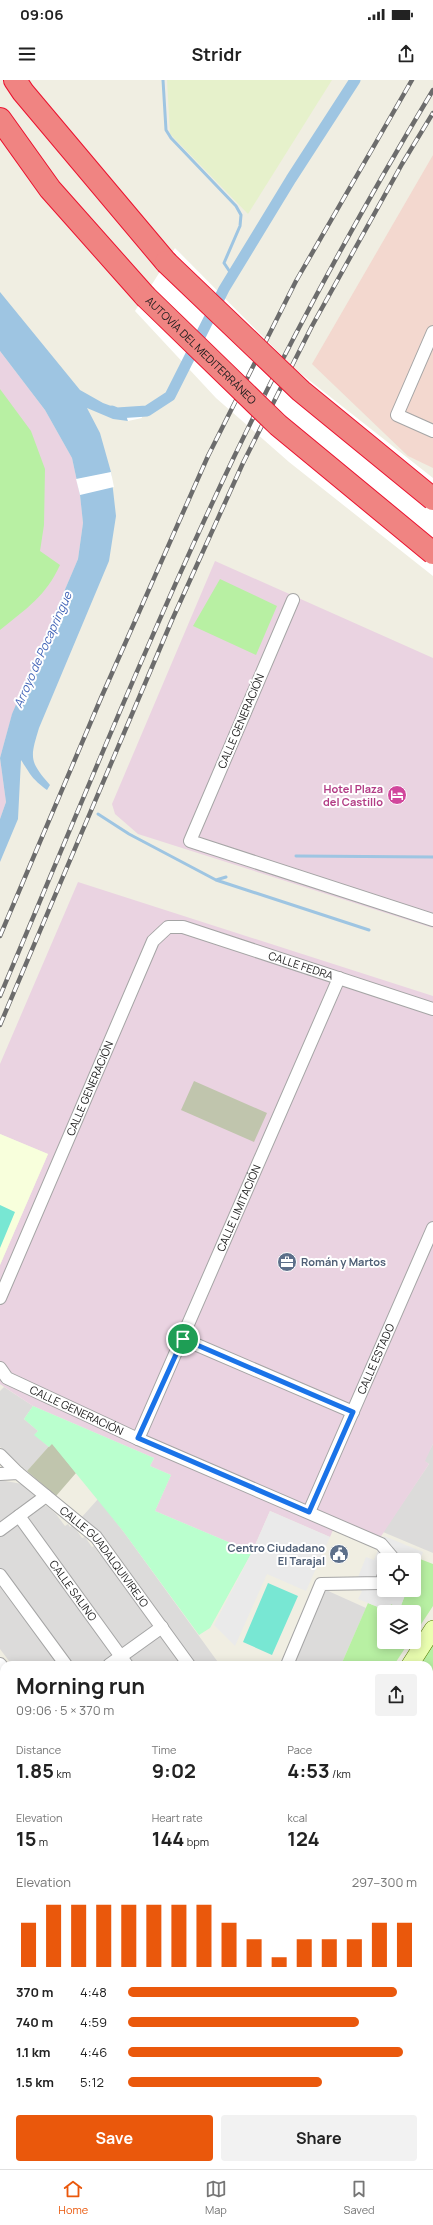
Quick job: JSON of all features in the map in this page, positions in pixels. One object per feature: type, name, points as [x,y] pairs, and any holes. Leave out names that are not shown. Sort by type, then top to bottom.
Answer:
[{"type":"highway","points":[[16,80],[23,92],[166,262],[301,391],[433,499]]},
{"type":"highway","name":"AUTOVÍA DEL MEDITERRÁNEO","points":[[0,119],[50,189],[145,296],[278,425],[433,553]]},
{"type":"main road","points":[[413,1661],[433,1629]]},
{"type":"street","points":[[433,332],[397,415],[433,431]]},
{"type":"street","name":"CALLE GENERACIÓN","points":[[293,600],[190,841],[433,920]]},
{"type":"street","name":"CALLE GENERACIÓN","points":[[0,1298],[153,941],[168,927]]},
{"type":"street","name":"CALLE FEDRA","points":[[168,927],[183,927],[339,978],[431,1004]]},
{"type":"street","name":"CALLE LIMITACIÓN","points":[[138,1438],[183,1339],[339,978]]},
{"type":"street","name":"CALLE ESTADO","points":[[309,1512],[433,1228]]},
{"type":"street","points":[[183,1339],[353,1412]]},
{"type":"street","name":"CALLE GENERACIÓN","points":[[2,1377],[382,1544],[389,1553]]},
{"type":"street","name":"CALLE GUADALQUIVIREJO","points":[[0,1455],[18,1473],[96,1537],[186,1661]]},
{"type":"street","points":[[0,1474],[18,1473]]},
{"type":"street","points":[[0,1530],[46,1496]]},
{"type":"street","name":"CALLE SALINO","points":[[19,1516],[124,1661]]},
{"type":"street","points":[[0,1575],[63,1661]]},
{"type":"street","points":[[289,1661],[321,1584],[377,1579]]},
{"type":"street","points":[[124,1661],[162,1627]]},
{"type":"shaded area","points":[[167,80],[332,80],[248,214],[170,134]]},
{"type":"shaded area","points":[[433,155],[433,468],[408,456],[312,364]]},
{"type":"shaded area","points":[[0,351],[45,410],[72,458],[80,495],[83,523],[78,559],[12,715],[0,758]]},
{"type":"shaded area","points":[[215,561],[433,658],[433,928],[138,834],[115,814],[112,804]]},
{"type":"shaded area","points":[[0,758],[6,802],[0,819]]},
{"type":"shaded area","points":[[78,882],[433,996],[433,1444],[425,1461],[429,1464],[374,1547],[333,1530],[330,1537],[270,1511],[252,1552],[155,1511],[171,1475],[150,1466],[154,1458],[33,1406],[0,1384],[0,1265],[48,1154],[0,1134],[0,1064]]},
{"type":"shaded area","points":[[194,1081],[267,1113],[254,1142],[181,1110]]},
{"type":"shaded area","points":[[0,1134],[48,1154],[0,1265]]},
{"type":"shaded area","points":[[0,1205],[15,1212],[0,1248]]},
{"type":"shaded area","points":[[4,1387],[33,1406],[24,1419],[38,1431],[35,1435],[49,1447],[27,1471],[0,1447],[0,1391]]},
{"type":"shaded area","points":[[52,1443],[76,1473],[56,1496],[27,1471]]},
{"type":"shaded area","points":[[433,1444],[433,1553],[383,1532],[429,1464],[424,1461]]},
{"type":"shaded area","points":[[0,1480],[22,1484],[35,1496],[0,1522]]},
{"type":"shaded area","points":[[98,1499],[217,1661],[193,1661],[106,1539],[81,1518]]},
{"type":"shaded area","points":[[44,1506],[47,1506],[56,1514],[65,1526],[68,1524],[70,1527],[73,1525],[82,1538],[85,1537],[92,1547],[94,1546],[100,1555],[101,1554],[180,1661],[9,1661],[0,1649],[0,1536]]},
{"type":"shaded area","points":[[270,1511],[330,1537],[306,1591],[267,1574],[235,1646],[214,1625],[252,1552]]},
{"type":"shaded area","points":[[384,1536],[423,1552],[421,1557],[421,1553],[377,1553],[377,1597],[404,1597],[401,1605],[391,1604],[377,1605],[377,1607],[358,1599],[362,1591],[354,1587],[366,1557],[374,1560]]},
{"type":"shaded area","points":[[268,1583],[298,1596],[272,1655],[243,1642]]},
{"type":"shaded area","points":[[326,1590],[366,1608],[343,1661],[295,1661]]},
{"type":"green space","points":[[0,389],[31,431],[45,469],[44,525],[40,551],[60,565],[42,594],[0,630]]},
{"type":"green space","points":[[220,579],[277,606],[256,655],[193,626]]},
{"type":"green space","points":[[33,1406],[154,1458],[150,1466],[171,1475],[155,1511],[252,1552],[210,1628],[199,1635],[123,1531],[52,1444],[49,1447],[34,1435],[38,1431],[24,1419]]},
{"type":"green space","points":[[421,1559],[433,1564],[433,1606],[421,1624],[421,1605],[401,1605],[404,1597],[421,1597]]},
{"type":"green space","points":[[368,1603],[377,1607],[377,1649],[404,1649],[397,1661],[343,1661]]},
{"type":"green space","points":[[433,1643],[433,1661],[421,1661]]},
{"type":"water","name":"Arroyo de Pocapringue","points":[[0,292],[80,390],[103,403],[125,411],[128,421],[113,419],[87,408],[100,433],[111,472],[116,516],[109,561],[36,738],[33,759],[38,770],[50,785],[47,790],[32,776],[21,760],[18,819],[0,862],[0,819],[6,802],[0,758],[12,714],[78,559],[83,523],[80,495],[72,458],[45,410],[0,351]]},
{"type":"pier","points":[[175,248],[295,369],[433,478],[433,576],[289,462],[216,398],[135,311]]},
{"type":"pier","points":[[140,408],[142,418],[128,421],[125,411]]},
{"type":"pier","points":[[111,472],[114,487],[80,495],[76,479]]},
{"type":"waterway","points":[[163,80],[166,130],[171,138],[236,206],[241,215],[240,226],[224,263],[232,275]]},
{"type":"waterway","points":[[112,411],[117,413],[147,411],[170,396],[224,289],[291,179],[355,80]]},
{"type":"waterway","points":[[98,814],[129,834],[216,880],[226,877]]},
{"type":"waterway","points":[[296,856],[433,857]]},
{"type":"waterway","points":[[216,880],[369,930]]},
{"type":"railway","points":[[0,936],[101,698],[208,456],[296,281],[412,80]]},
{"type":"railway","points":[[0,996],[142,659],[233,459],[304,318],[380,180],[433,90]]},
{"type":"railway","points":[[0,1025],[172,620],[243,463],[312,326],[402,164],[433,113]]},
{"type":"place","name":"Hotel Plaza del Castillo","points":[[397,795]]},
{"type":"place","name":"Román y Martos","points":[[287,1262]]},
{"type":"place","name":"Centro Ciudadano El Tarajal","points":[[339,1554]]},
{"type":"route","points":[[183,1339],[353,1412],[309,1512],[138,1438],[183,1339]]}]
